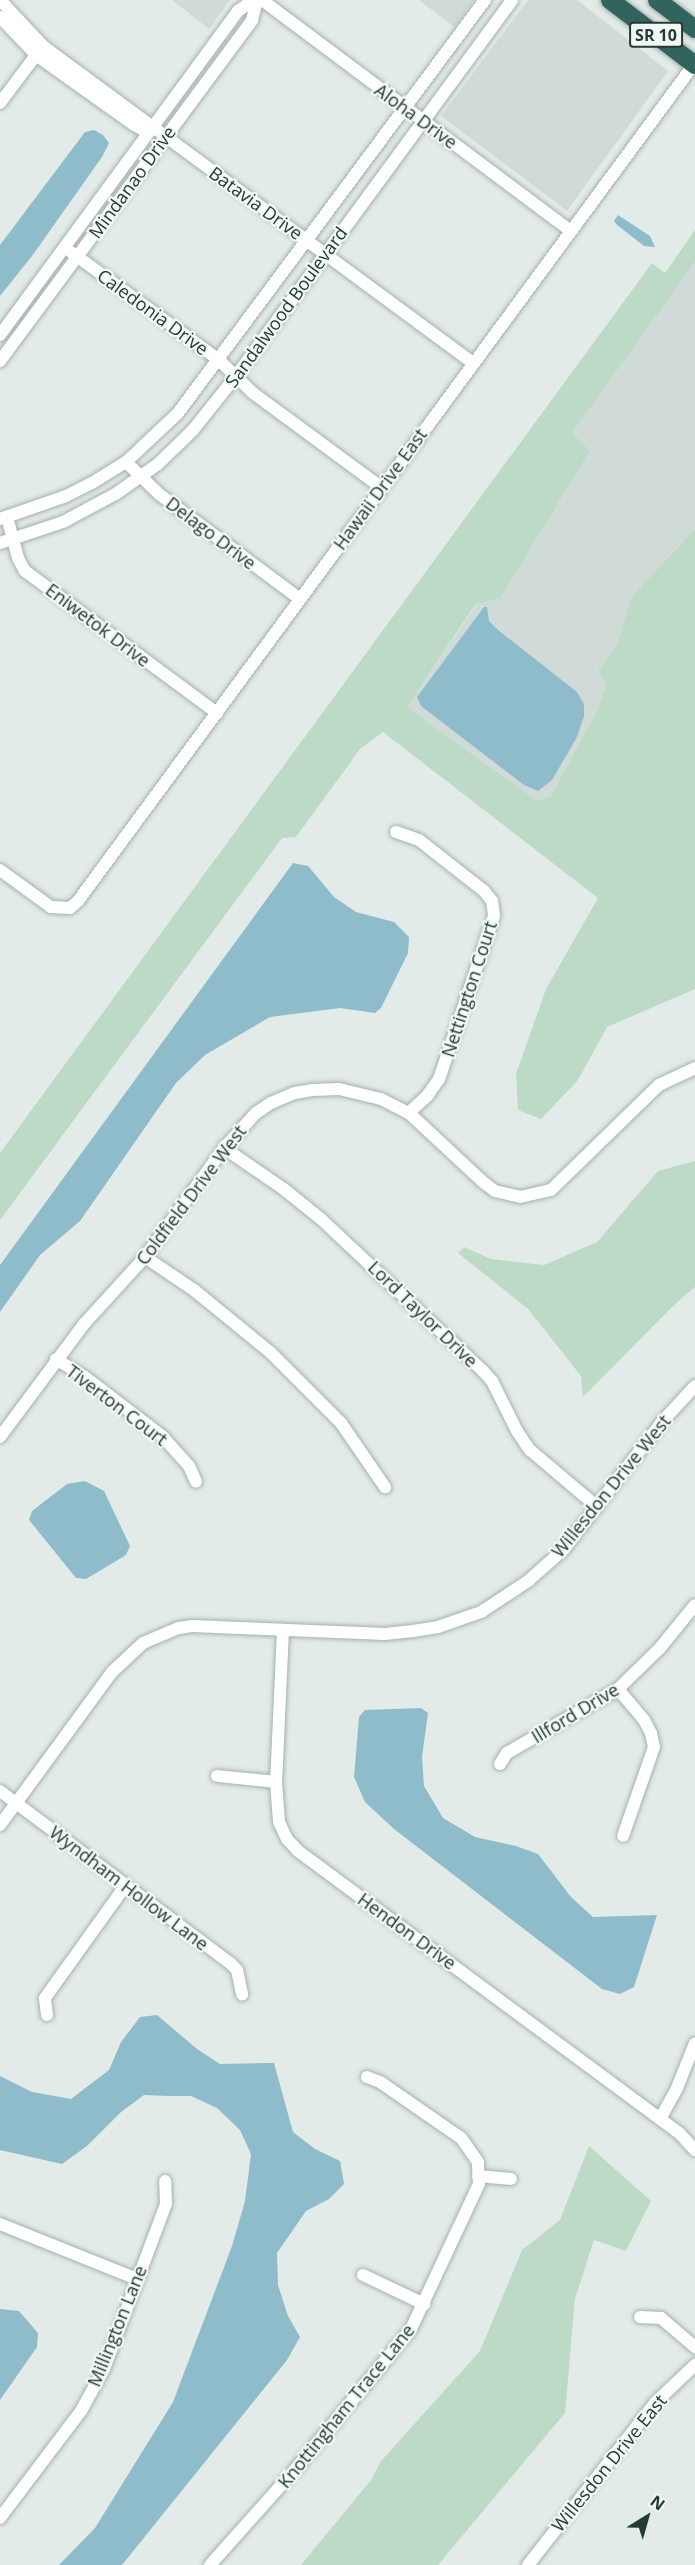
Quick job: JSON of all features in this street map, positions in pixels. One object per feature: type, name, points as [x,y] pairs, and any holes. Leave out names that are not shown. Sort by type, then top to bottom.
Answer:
[{"type":"highway","name":"SR 10","points":[[610,0],[694,64]]},
{"type":"highway","name":"SR 10","points":[[657,0],[695,29]]},
{"type":"street","points":[[0,0],[43,46],[141,116],[153,129]]},
{"type":"street","name":"Mindanao Drive","points":[[0,335],[238,11],[255,0]]},
{"type":"street","name":"Mindanao Drive","points":[[0,361],[252,20],[255,0]]},
{"type":"street","name":"Aloha Drive","points":[[262,0],[571,231]]},
{"type":"street","name":"Sandalwood Boulevard","points":[[3,518],[66,496],[126,462],[178,413],[485,0]]},
{"type":"street","name":"Sandalwood Boulevard","points":[[0,543],[14,540],[80,514],[141,477],[193,430],[236,376],[512,0]]},
{"type":"street","points":[[474,15],[493,25]]},
{"type":"street","points":[[0,17],[36,55],[134,125],[142,129],[153,129]]},
{"type":"street","points":[[0,103],[36,55]]},
{"type":"street","name":"Hawaii Drive East","points":[[0,870],[51,907],[70,908],[78,901],[694,64]]},
{"type":"street","name":"Batavia Drive","points":[[153,129],[473,363]]},
{"type":"street","name":"Caledonia Drive","points":[[66,248],[219,360],[253,393],[382,488]]},
{"type":"street","name":"Delago Drive","points":[[126,462],[159,494],[300,599]]},
{"type":"street","name":"Eniwetok Drive","points":[[3,518],[25,571],[217,714]]},
{"type":"street","name":"Nettington Court","points":[[396,832],[419,840],[484,891],[492,901],[494,916],[439,1079],[428,1095],[409,1113]]},
{"type":"street","name":"Coldfield Drive West","points":[[0,1437],[56,1359],[84,1324],[146,1257],[224,1148],[256,1113],[295,1093],[339,1089],[361,1092],[409,1113],[495,1191],[520,1197],[535,1196],[551,1190],[561,1182],[659,1085],[673,1076],[695,1068]]},
{"type":"street","name":"Lord Taylor Drive","points":[[224,1148],[285,1190],[321,1219],[458,1347],[492,1381],[517,1431],[530,1450],[596,1505]]},
{"type":"street","points":[[146,1257],[194,1290],[271,1353],[341,1423],[385,1487]]},
{"type":"street","name":"Tiverton Court","points":[[56,1359],[85,1377],[162,1436],[189,1466],[196,1482]]},
{"type":"street","name":"Willesdon Drive West","points":[[0,1825],[112,1672],[142,1643],[179,1628],[192,1626],[385,1634],[438,1627],[481,1612],[528,1581],[563,1550],[661,1423],[695,1386]]},
{"type":"street","name":"Illford Drive","points":[[500,1764],[507,1753],[618,1689],[660,1648],[695,1605]]},
{"type":"street","name":"Hendon Drive","points":[[283,1630],[276,1782],[279,1822],[287,1839],[298,1851],[660,2119],[695,2150]]},
{"type":"street","points":[[618,1689],[644,1720],[651,1733],[654,1747],[623,1836]]},
{"type":"street","points":[[217,1776],[276,1782]]},
{"type":"street","name":"Wyndham Hollow Lane","points":[[0,1791],[237,1970],[242,1994]]},
{"type":"street","points":[[47,2015],[45,1998],[126,1885]]},
{"type":"street","points":[[660,2119],[677,2088],[695,2043]]},
{"type":"street","points":[[367,2077],[381,2082],[461,2138],[478,2162],[478,2176],[511,2179]]},
{"type":"street","name":"Knottingham Trace Lane","points":[[210,2565],[299,2465],[411,2329],[479,2184],[478,2176]]},
{"type":"street","name":"Millington Lane","points":[[0,2518],[81,2411],[104,2369],[166,2204],[165,2181]]},
{"type":"street","points":[[0,2224],[137,2279]]},
{"type":"street","points":[[363,2275],[424,2304]]},
{"type":"street","points":[[640,2317],[661,2318],[695,2347]]},
{"type":"street","name":"Willesdon Drive East","points":[[528,2565],[656,2402],[695,2365]]},
{"type":"shaded area","points":[[172,0],[230,0],[209,29]]},
{"type":"shaded area","points":[[419,0],[474,0],[454,27]]},
{"type":"shaded area","points":[[528,0],[577,0],[668,71],[567,211],[441,116]]},
{"type":"shaded area","points":[[695,262],[695,529],[631,597],[617,645],[598,670],[606,682],[597,711],[550,797],[536,800],[407,707],[476,605],[500,599],[590,451],[571,434]]},
{"type":"green space","points":[[695,230],[695,262],[572,433],[590,451],[500,599],[475,605],[407,707],[536,800],[550,797],[597,711],[606,683],[598,670],[617,645],[631,597],[695,529],[695,989],[607,1027],[578,1080],[541,1119],[518,1110],[516,1074],[546,989],[598,898],[383,732],[360,749],[296,837],[282,838],[0,1220],[0,1153],[652,263],[665,273]]},
{"type":"green space","points":[[695,1161],[695,1287],[674,1305],[583,1397],[581,1376],[528,1309],[458,1253],[464,1247],[491,1259],[544,1265],[597,1242],[658,1171]]},
{"type":"green space","points":[[589,2146],[651,2201],[626,2251],[594,2240],[575,2299],[565,2413],[438,2565],[301,2565],[371,2480],[381,2461],[480,2351],[522,2250],[560,2220]]},
{"type":"water","points":[[94,130],[103,135],[109,143],[102,157],[32,256],[0,296],[0,245],[85,132]]},
{"type":"water","points":[[618,215],[650,236],[655,247],[644,246],[617,225],[614,221]]},
{"type":"water","points":[[484,607],[487,607],[489,621],[498,630],[577,692],[584,704],[584,716],[577,737],[552,780],[538,791],[524,785],[421,706],[417,697]]},
{"type":"water","points":[[293,863],[308,866],[334,897],[356,912],[394,922],[409,937],[408,953],[381,1008],[375,1013],[340,1008],[270,1017],[205,1055],[176,1083],[80,1221],[40,1255],[0,1312],[0,1265]]},
{"type":"water","points":[[85,1481],[104,1491],[130,1546],[126,1555],[86,1579],[76,1578],[29,1520],[32,1511],[67,1484]]},
{"type":"water","points":[[421,1708],[428,1713],[422,1757],[424,1786],[443,1818],[475,1837],[516,1846],[538,1854],[571,1897],[593,1917],[657,1915],[634,1987],[620,1994],[602,1989],[394,1829],[365,1802],[354,1777],[359,1717],[365,1710]]},
{"type":"water","points":[[157,2015],[197,2049],[220,2064],[274,2063],[293,2132],[315,2149],[340,2161],[344,2184],[329,2199],[306,2211],[277,2253],[278,2285],[288,2316],[300,2337],[287,2360],[122,2565],[59,2565],[95,2528],[173,2402],[232,2246],[245,2201],[251,2154],[240,2130],[217,2108],[191,2096],[144,2095],[121,2112],[87,2146],[62,2164],[0,2150],[0,2076],[32,2092],[71,2099],[109,2070],[121,2042],[140,2017]]},
{"type":"water","points":[[0,2309],[19,2311],[38,2333],[37,2347],[0,2400]]}]
